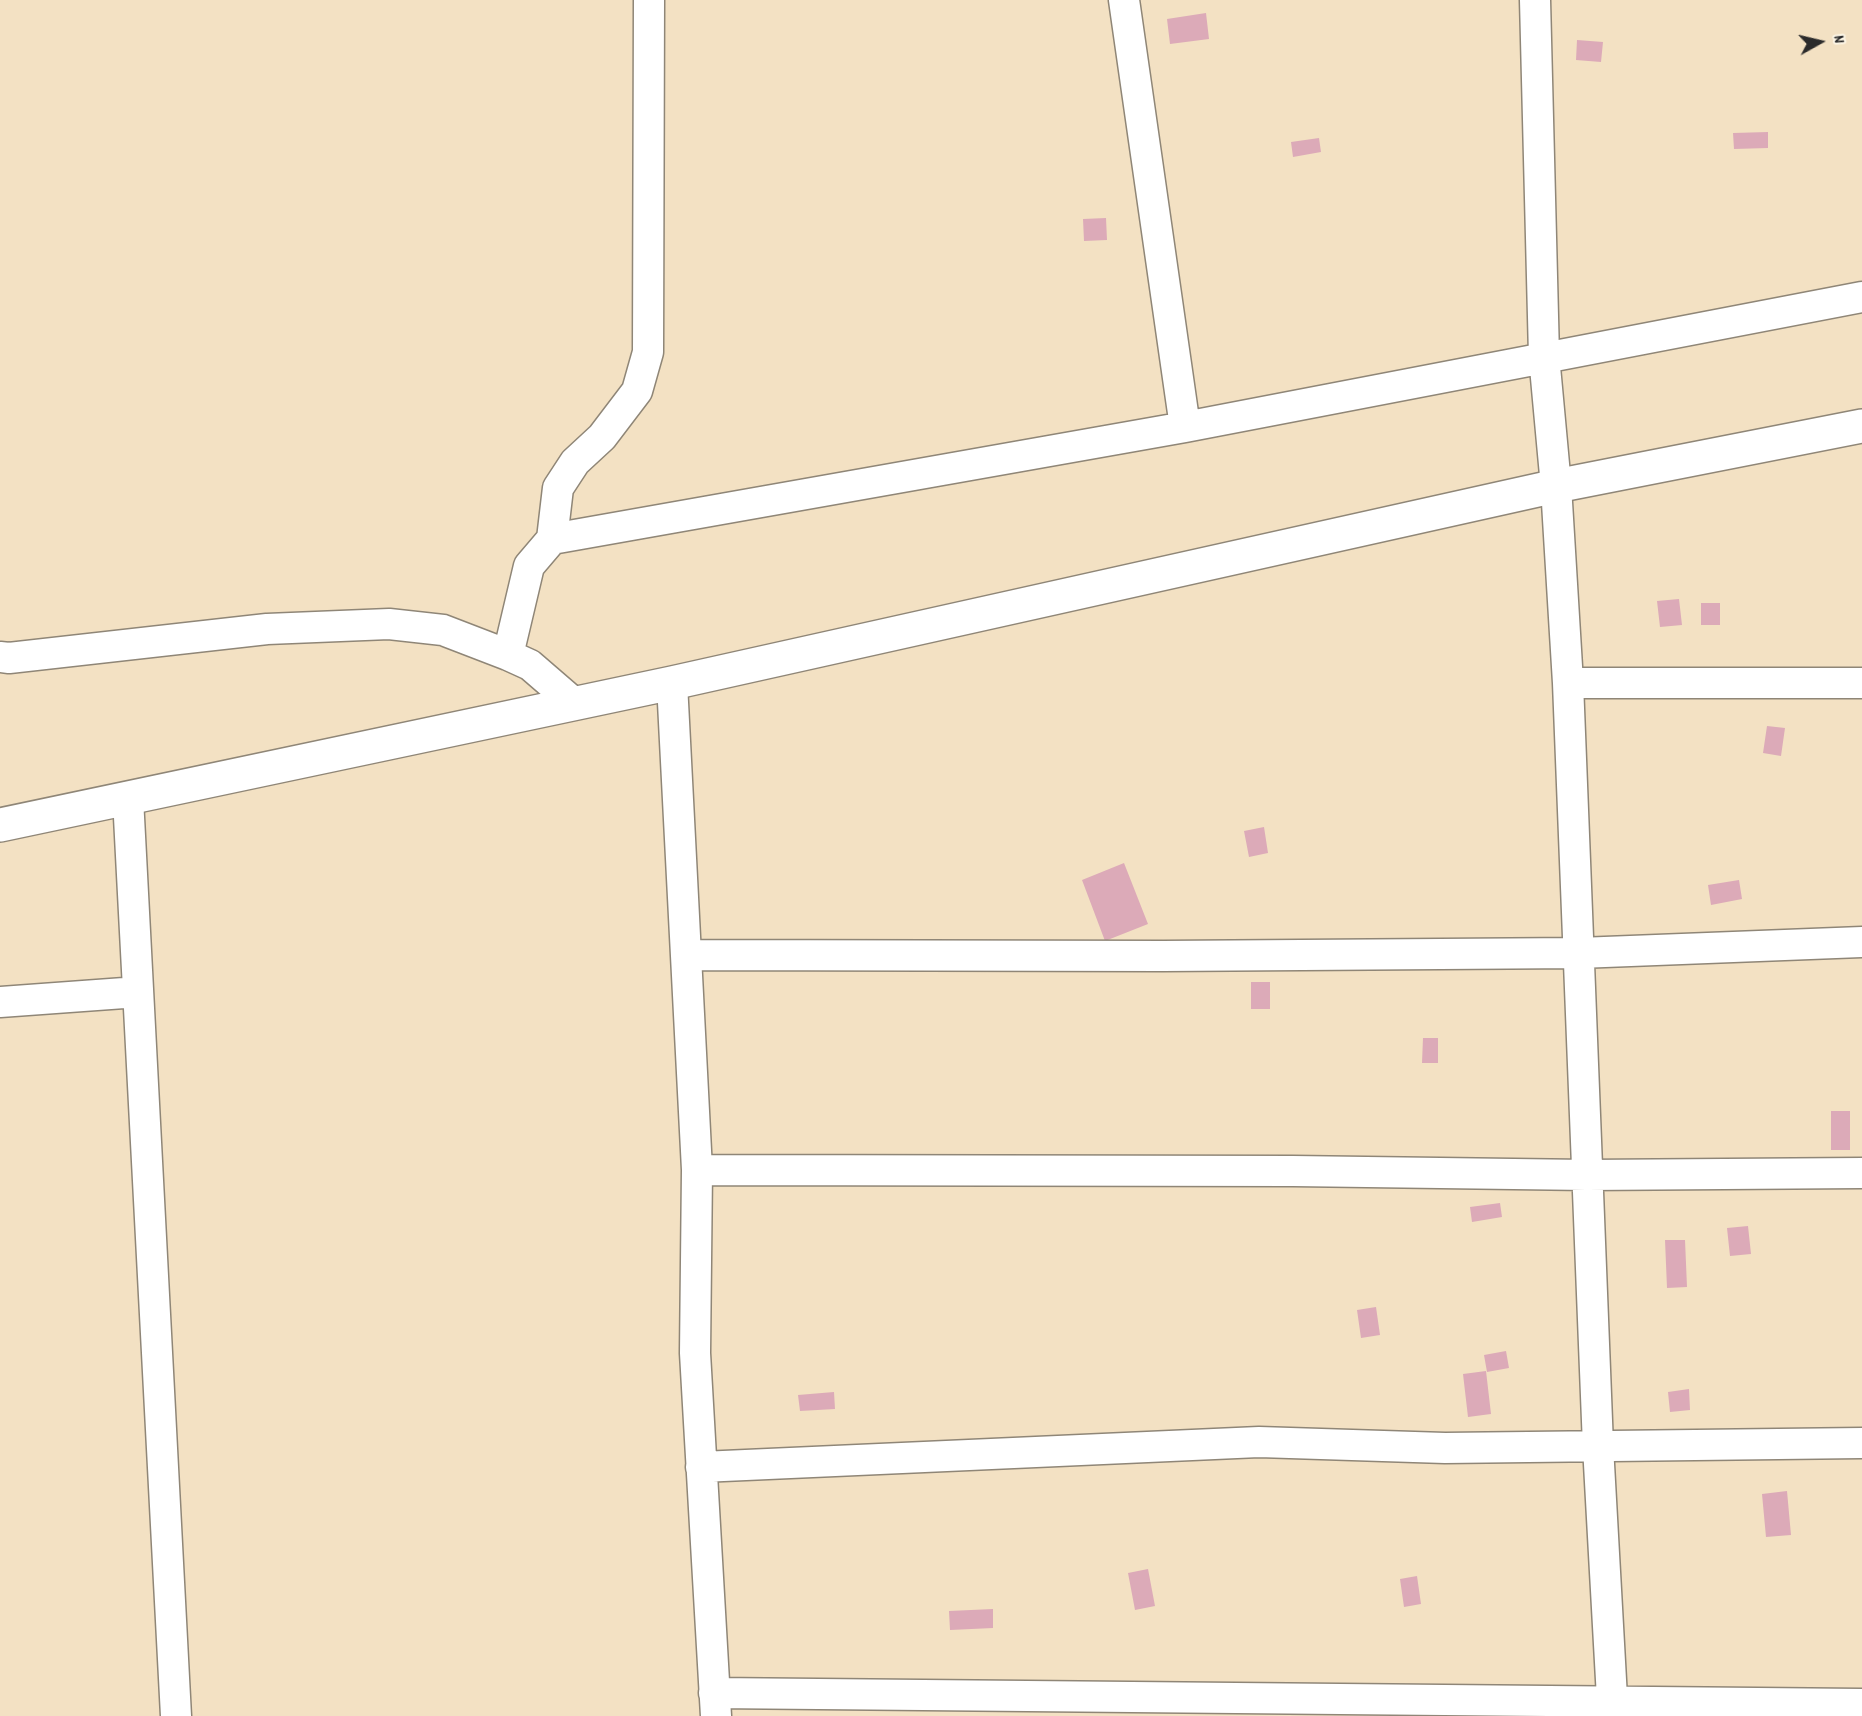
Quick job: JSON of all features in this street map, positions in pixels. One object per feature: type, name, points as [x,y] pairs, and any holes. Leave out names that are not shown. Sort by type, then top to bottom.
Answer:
[{"type":"main road","points":[[0,825],[672,683],[1556,486],[1862,426]]},
{"type":"street","points":[[508,655],[529,566],[552,539],[558,488],[575,462],[602,437],[637,391],[648,352],[649,0]]},
{"type":"street","points":[[1124,0],[1185,427]]},
{"type":"street","points":[[1535,0],[1544,356],[1556,486],[1569,683],[1598,1446],[1613,1709]]},
{"type":"street","points":[[552,539],[1185,427],[1544,356],[1862,297]]},
{"type":"street","points":[[0,657],[9,658],[267,629],[388,624],[443,630],[508,655],[530,665],[574,703]]},
{"type":"street","points":[[672,683],[688,955],[697,1170],[695,1353],[715,1705],[1613,1709],[1862,1704]]},
{"type":"street","points":[[1569,683],[1862,683]]},
{"type":"street","points":[[128,798],[176,1716]]},
{"type":"street","points":[[688,955],[1163,956],[1579,953],[1862,942]]},
{"type":"street","points":[[0,1002],[138,992]]},
{"type":"street","points":[[697,1170],[1293,1171],[1587,1175],[1862,1173]]},
{"type":"street","points":[[701,1467],[1259,1442],[1445,1448],[1862,1443]]},
{"type":"building","points":[[1206,13],[1209,39],[1170,44],[1167,19]]},
{"type":"building","points":[[1577,40],[1603,42],[1601,62],[1576,60]]},
{"type":"building","points":[[1768,132],[1768,148],[1734,149],[1733,133]]},
{"type":"building","points":[[1319,138],[1321,152],[1293,157],[1291,142]]},
{"type":"building","points":[[1106,218],[1107,240],[1084,241],[1083,219]]},
{"type":"building","points":[[1679,599],[1682,625],[1660,627],[1657,601]]},
{"type":"building","points":[[1701,603],[1720,603],[1720,625],[1701,625]]},
{"type":"building","points":[[1767,726],[1785,728],[1781,756],[1763,753]]},
{"type":"building","points":[[1264,827],[1268,853],[1249,857],[1244,831]]},
{"type":"building","points":[[1124,863],[1148,924],[1105,941],[1082,880]]},
{"type":"building","points":[[1739,880],[1742,899],[1711,905],[1708,885]]},
{"type":"building","points":[[1251,982],[1270,982],[1270,1009],[1251,1009]]},
{"type":"building","points":[[1423,1038],[1438,1038],[1438,1063],[1422,1063]]},
{"type":"building","points":[[1831,1111],[1850,1111],[1850,1150],[1831,1150]]},
{"type":"building","points":[[1500,1203],[1502,1217],[1472,1222],[1470,1207]]},
{"type":"building","points":[[1748,1226],[1751,1254],[1730,1256],[1727,1228]]},
{"type":"building","points":[[1665,1240],[1685,1240],[1687,1287],[1667,1288]]},
{"type":"building","points":[[1376,1307],[1380,1335],[1361,1338],[1357,1310]]},
{"type":"building","points":[[1506,1351],[1509,1368],[1487,1372],[1484,1355]]},
{"type":"building","points":[[1486,1371],[1491,1414],[1468,1417],[1463,1374]]},
{"type":"building","points":[[1689,1389],[1690,1410],[1670,1412],[1668,1392]]},
{"type":"building","points":[[834,1392],[835,1409],[800,1411],[798,1395]]},
{"type":"building","points":[[1787,1491],[1791,1535],[1766,1537],[1762,1494]]},
{"type":"building","points":[[1148,1569],[1155,1606],[1135,1610],[1128,1573]]},
{"type":"building","points":[[1417,1576],[1421,1604],[1404,1607],[1400,1579]]},
{"type":"building","points":[[993,1609],[993,1628],[950,1630],[949,1611]]}]
